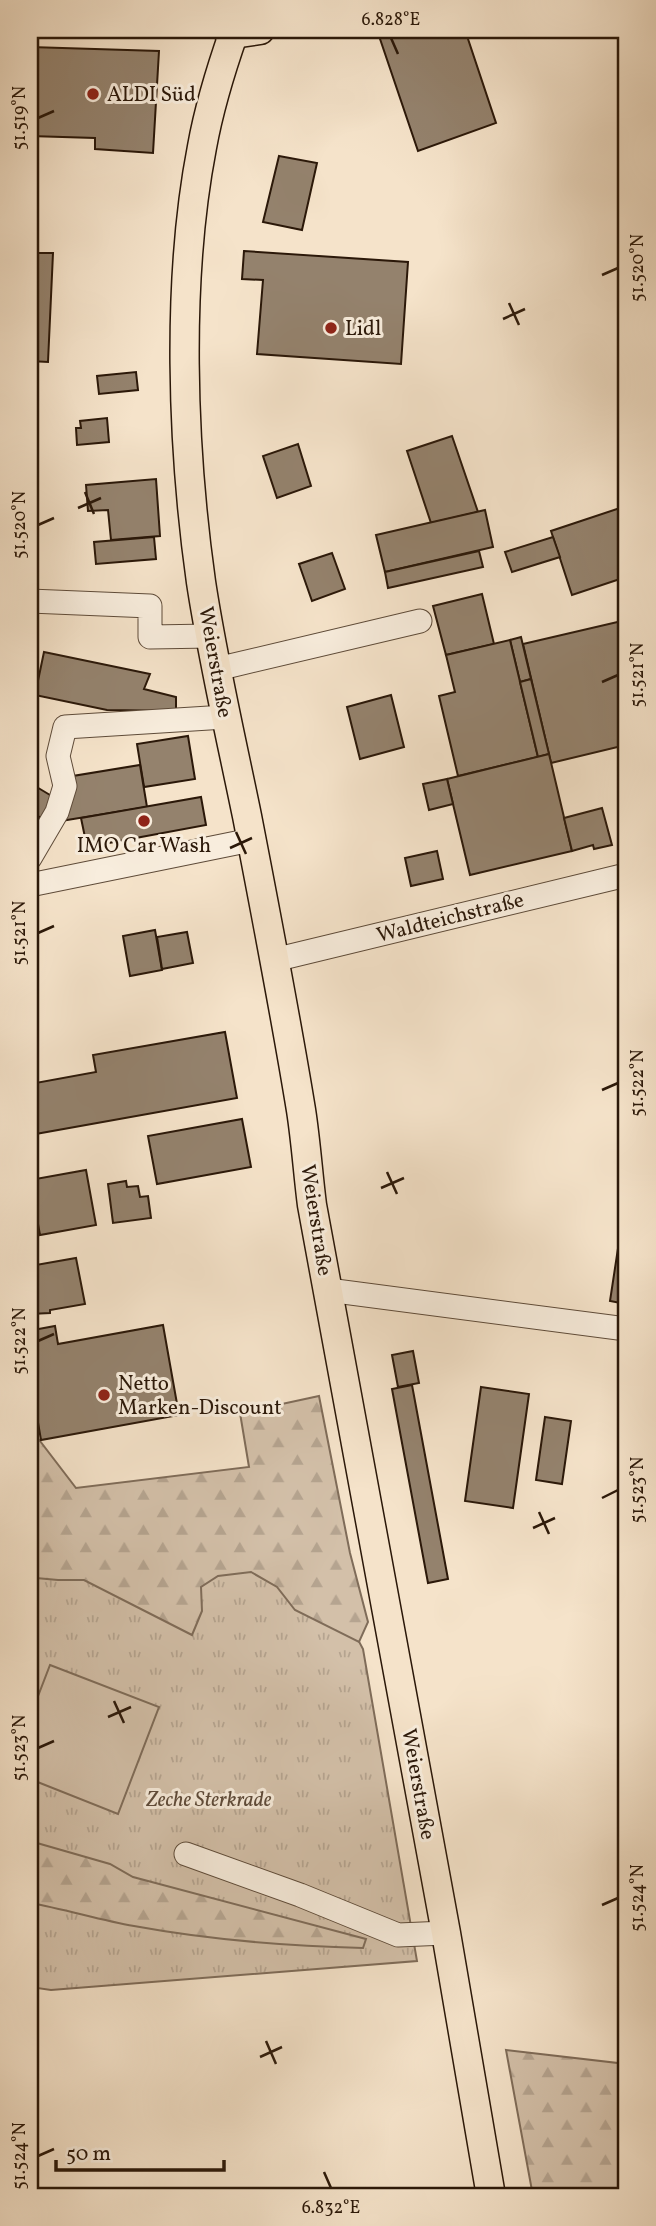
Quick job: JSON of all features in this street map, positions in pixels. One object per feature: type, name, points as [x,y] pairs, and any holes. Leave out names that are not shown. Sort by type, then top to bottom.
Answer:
[{"type":"main road","name":"Weierstraße","points":[[240,30],[211,106],[192,214],[187,303],[189,457],[201,580],[302,1113],[313,1205],[446,1933],[491,2196]]},
{"type":"street","points":[[30,601],[150,606],[150,637],[211,636]]},
{"type":"street","points":[[217,669],[420,621]]},
{"type":"street","points":[[30,858],[57,812],[65,786],[58,756],[65,727],[225,717]]},
{"type":"street","points":[[30,885],[251,840]]},
{"type":"street","name":"Waldteichstraße","points":[[274,960],[626,875]]},
{"type":"street","name":"Weierstraße","points":[[328,1290],[626,1329]]},
{"type":"street","points":[[186,1854],[398,1934],[446,1933]]},
{"type":"green space","points":[[319,1396],[350,1553],[368,1622],[359,1642],[295,1610],[277,1587],[251,1572],[218,1576],[201,1587],[202,1611],[192,1635],[84,1580],[36,1578],[30,1575],[30,1428],[76,1488],[249,1467],[240,1413]]},
{"type":"green space","name":"Zeche Sterkrade","points":[[30,1499],[292,1516],[363,1649],[417,1961],[51,1990],[30,1987]]},
{"type":"green space","points":[[50,1665],[159,1707],[118,1814],[30,1779],[30,1717]]},
{"type":"green space","points":[[30,1841],[110,1864],[133,1877],[366,1939],[363,1948],[220,1939],[134,1926],[30,1903]]},
{"type":"green space","points":[[506,2050],[626,2064],[626,2196],[533,2196]]},
{"type":"building","points":[[377,30],[465,30],[496,123],[418,151]]},
{"type":"building","name":"ALDI Süd","points":[[30,47],[159,51],[153,153],[95,149],[95,138],[30,136]]},
{"type":"building","points":[[279,156],[317,163],[302,230],[263,222]]},
{"type":"building","name":"Lidl","points":[[244,251],[408,262],[401,364],[257,354],[263,280],[242,279]]},
{"type":"building","points":[[30,253],[53,253],[48,362],[30,361]]},
{"type":"building","points":[[136,372],[138,390],[99,394],[97,376]]},
{"type":"building","points":[[107,418],[109,442],[77,445],[76,428],[81,428],[80,421]]},
{"type":"building","points":[[452,436],[478,512],[431,523],[407,451]]},
{"type":"building","points":[[298,444],[311,486],[277,498],[263,456]]},
{"type":"building","points":[[156,479],[160,536],[111,540],[108,510],[88,511],[86,485]]},
{"type":"building","points":[[626,506],[626,577],[572,595],[551,531]]},
{"type":"building","points":[[485,510],[493,547],[385,572],[376,535]]},
{"type":"building","points":[[154,537],[156,559],[96,564],[94,542]]},
{"type":"building","points":[[553,537],[560,557],[512,572],[505,552]]},
{"type":"building","points":[[479,551],[483,567],[388,588],[385,572]]},
{"type":"building","points":[[332,553],[345,589],[312,601],[299,564]]},
{"type":"building","points":[[482,594],[494,644],[446,655],[433,606]]},
{"type":"building","points":[[626,620],[626,745],[551,763],[523,644]]},
{"type":"building","points":[[521,637],[531,679],[520,682],[510,640]]},
{"type":"building","points":[[510,640],[538,757],[458,776],[439,696],[455,692],[446,655]]},
{"type":"building","points":[[44,652],[150,674],[144,689],[176,697],[176,711],[107,710],[35,695]]},
{"type":"building","points":[[531,679],[549,754],[538,757],[520,682]]},
{"type":"building","points":[[391,695],[404,747],[360,759],[347,707]]},
{"type":"building","points":[[188,736],[195,779],[144,787],[137,744]]},
{"type":"building","points":[[549,754],[572,851],[470,875],[447,779]]},
{"type":"building","points":[[140,765],[147,807],[61,821],[73,776]]},
{"type":"building","points":[[447,779],[453,804],[429,810],[423,784]]},
{"type":"building","points":[[30,783],[55,798],[43,819],[30,812]]},
{"type":"building","name":"IMO Car Wash","points":[[201,797],[206,825],[87,847],[81,818]]},
{"type":"building","points":[[602,808],[612,845],[594,849],[593,845],[572,851],[564,818]]},
{"type":"building","points":[[437,851],[443,879],[411,886],[405,858]]},
{"type":"building","points":[[155,930],[162,970],[130,976],[123,936]]},
{"type":"building","points":[[187,932],[193,963],[162,969],[157,937]]},
{"type":"building","points":[[225,1032],[237,1098],[30,1135],[30,1084],[96,1072],[93,1055]]},
{"type":"building","points":[[242,1119],[251,1167],[157,1184],[148,1136]]},
{"type":"building","points":[[86,1170],[96,1225],[40,1235],[30,1180]]},
{"type":"building","points":[[126,1181],[127,1187],[138,1186],[140,1197],[148,1196],[151,1218],[113,1223],[108,1184]]},
{"type":"building","points":[[624,1209],[626,1210],[626,1304],[610,1301]]},
{"type":"building","points":[[76,1258],[85,1304],[50,1310],[50,1313],[30,1314],[30,1266]]},
{"type":"building","name":"Netto Marken-Discount","points":[[163,1325],[179,1415],[41,1440],[30,1376],[30,1349],[36,1347],[33,1330],[55,1326],[58,1344]]},
{"type":"building","points":[[413,1351],[419,1383],[398,1387],[392,1355]]},
{"type":"building","points":[[412,1385],[448,1579],[428,1583],[392,1389]]},
{"type":"building","points":[[481,1387],[529,1394],[513,1508],[465,1501]]},
{"type":"building","points":[[545,1417],[571,1421],[562,1484],[536,1480]]},
{"type":"place","name":"ALDI Süd","points":[[93,94]]},
{"type":"place","name":"Lidl","points":[[331,328]]},
{"type":"place","name":"IMO Car Wash","points":[[144,821]]},
{"type":"place","name":"Netto Marken-Discount","points":[[104,1395]]}]
